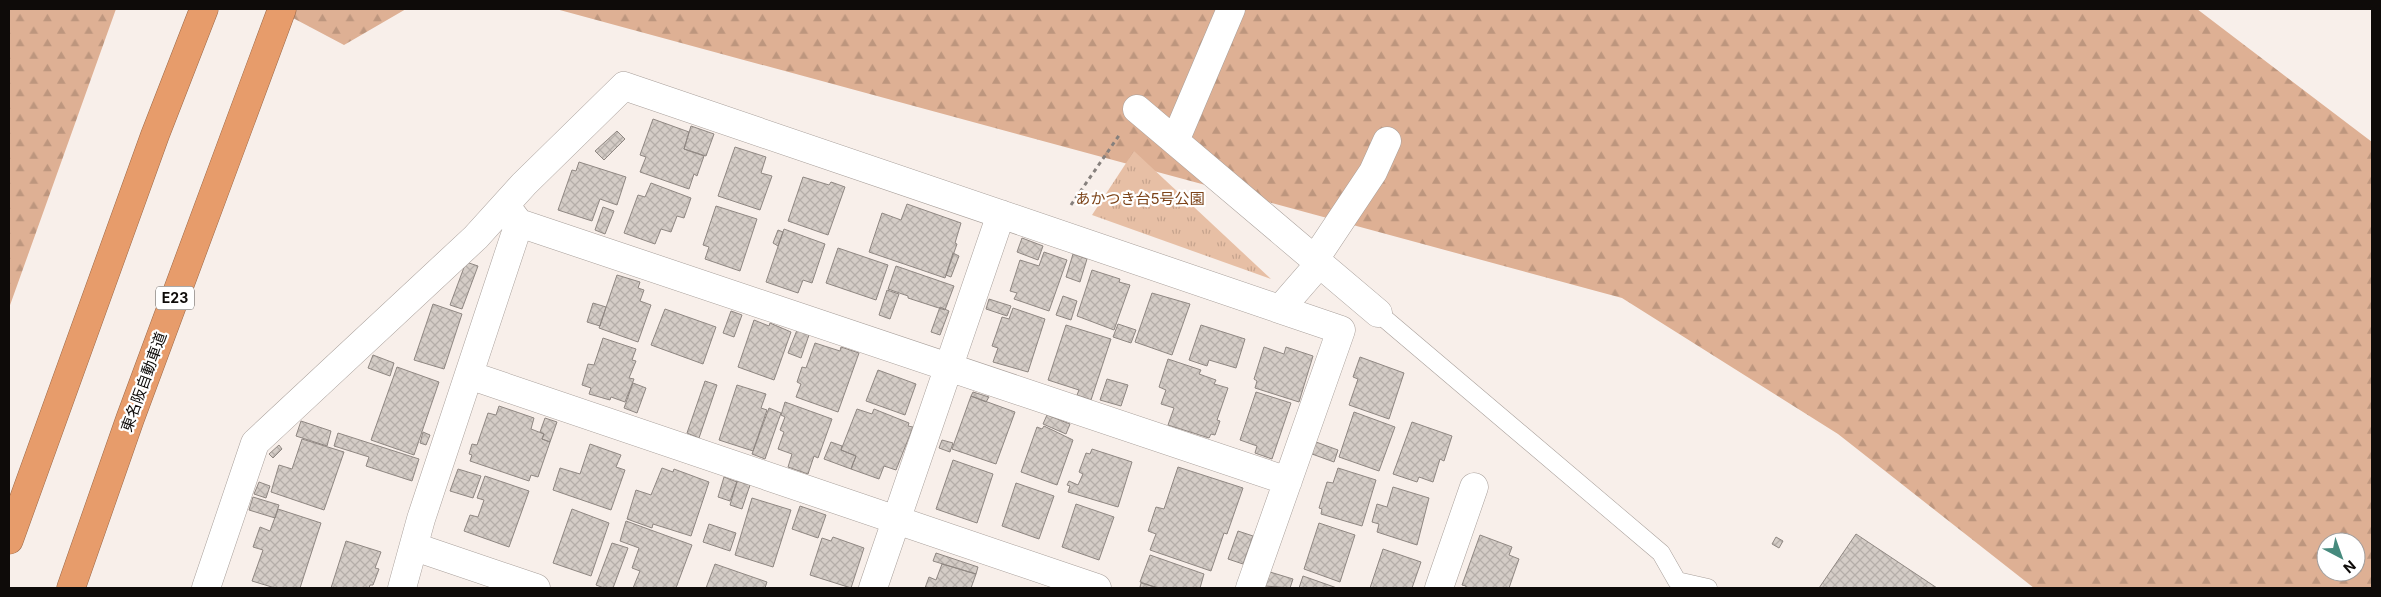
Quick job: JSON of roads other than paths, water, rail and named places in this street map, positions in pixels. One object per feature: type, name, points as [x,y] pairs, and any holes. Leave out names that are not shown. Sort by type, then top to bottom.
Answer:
[{"type":"highway","points":[[9,540],[155,135],[204,9]]},
{"type":"highway","name":"東名阪自動車道","points":[[71,588],[130,419],[282,9]]},
{"type":"street","points":[[1175,141],[1231,9]]},
{"type":"street","points":[[206,588],[255,443],[476,237],[512,214],[624,86],[1341,330],[1250,588]]},
{"type":"street","points":[[1137,109],[1378,313]]},
{"type":"street","points":[[1280,309],[1317,261],[1373,172],[1387,141]]},
{"type":"street","points":[[512,214],[949,367],[1288,481]]},
{"type":"street","points":[[402,588],[415,547],[421,519],[469,374],[512,214]]},
{"type":"street","points":[[873,588],[1002,214]]},
{"type":"street","points":[[469,374],[1097,588]]},
{"type":"street","points":[[1439,588],[1474,487]]},
{"type":"street","points":[[415,547],[536,588]]},
{"type":"lane","points":[[1378,313],[1661,553],[1676,581],[1708,588]]},
{"type":"park label","name":"あかつき台5号公園","points":[[1140,199]]}]
